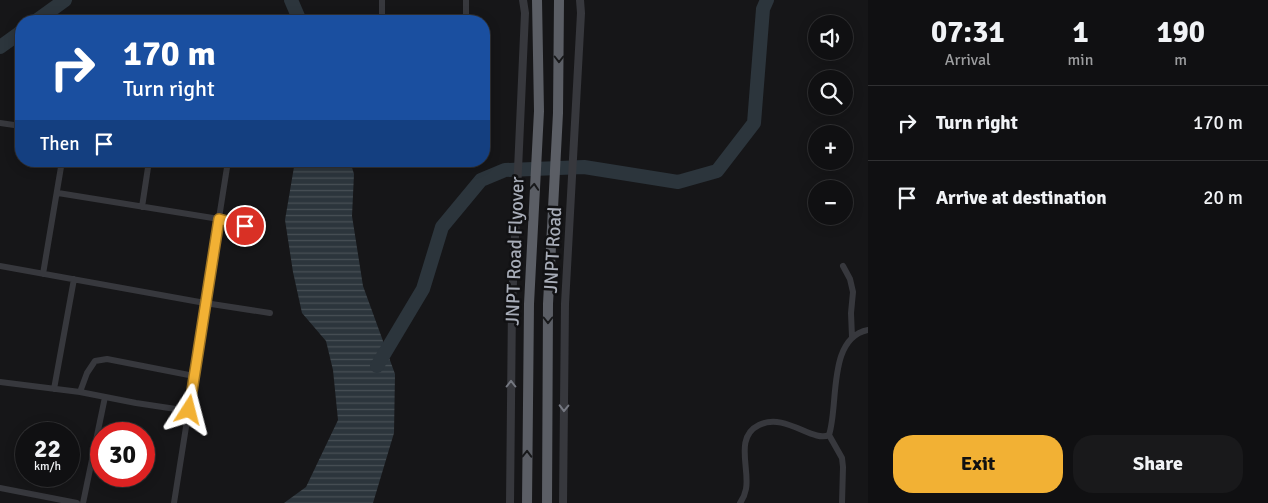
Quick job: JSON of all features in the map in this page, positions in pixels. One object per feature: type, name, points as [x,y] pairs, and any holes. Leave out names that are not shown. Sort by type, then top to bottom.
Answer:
[{"type":"highway","name":"JNPT Road Flyover","points":[[527,503],[529,304],[538,129],[537,0]]},
{"type":"highway","name":"JNPT Road Flyover","points":[[547,503],[548,304],[557,131],[559,5]]},
{"type":"street","points":[[382,0],[382,15]]},
{"type":"street","points":[[466,0],[466,15]]},
{"type":"street","name":"JNPT Road","points":[[510,503],[512,304],[525,13],[524,0]]},
{"type":"street","name":"JNPT Road","points":[[563,503],[565,304],[581,13],[580,0]]},
{"type":"street","points":[[0,123],[15,125]]},
{"type":"street","points":[[44,274],[61,167]]},
{"type":"street","points":[[142,207],[148,167]]},
{"type":"street","points":[[174,503],[227,167]]},
{"type":"street","points":[[58,193],[219,219],[258,229]]},
{"type":"street","points":[[0,266],[270,313]]},
{"type":"street","points":[[843,266],[850,279],[853,292],[851,313],[852,337]]},
{"type":"street","points":[[54,389],[74,279]]},
{"type":"street","points":[[842,503],[842,458],[828,435],[838,367],[842,354],[852,337],[861,331],[868,330]]},
{"type":"street","points":[[80,392],[87,373],[96,361],[107,359],[194,376]]},
{"type":"street","points":[[0,382],[80,392],[189,410]]},
{"type":"street","points":[[83,503],[104,397]]},
{"type":"street","points":[[740,503],[747,481],[744,448],[752,430],[760,424],[777,422],[787,423],[820,437],[828,435]]},
{"type":"street","points":[[0,488],[77,503]]},
{"type":"shaded area","points":[[294,167],[352,167],[354,174],[352,216],[363,286],[395,374],[394,433],[373,503],[284,503],[306,487],[338,420],[333,370],[326,341],[302,313],[285,220]]},
{"type":"waterway","points":[[44,15],[65,0]]},
{"type":"waterway","points":[[291,0],[297,15]]},
{"type":"waterway","points":[[377,366],[423,289],[442,227],[481,180],[505,170],[584,167],[678,182],[717,171],[754,123],[763,9],[767,0]]},
{"type":"waterway","points":[[0,47],[15,36]]},
{"type":"route","points":[[189,410],[219,219],[245,226]]}]
